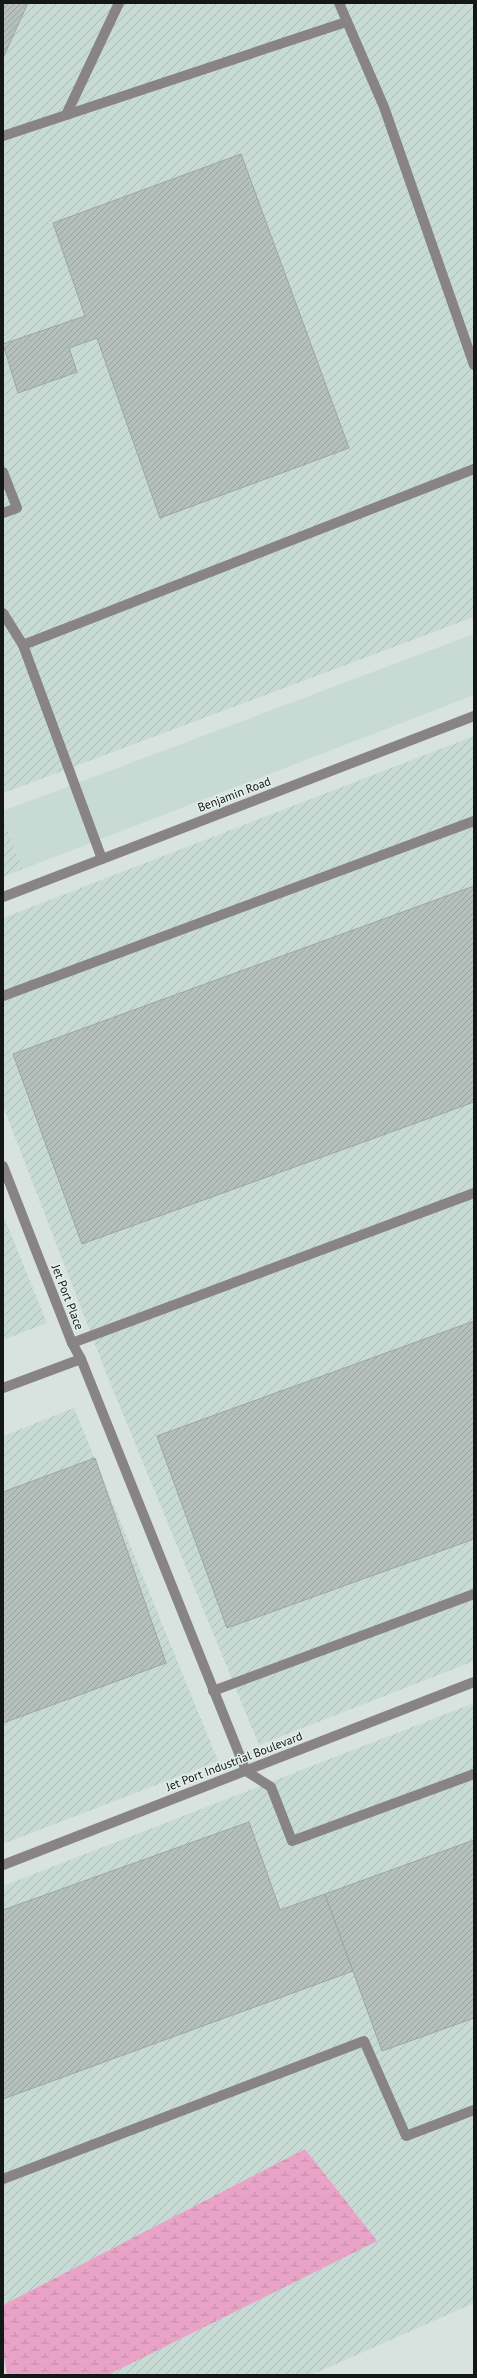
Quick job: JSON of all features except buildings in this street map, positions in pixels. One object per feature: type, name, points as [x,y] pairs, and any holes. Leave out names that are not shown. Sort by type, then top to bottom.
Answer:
[{"type":"street","points":[[66,115],[119,3]]},
{"type":"street","points":[[339,3],[384,107],[474,365]]},
{"type":"street","points":[[3,136],[346,22]]},
{"type":"street","points":[[23,645],[474,469]]},
{"type":"street","points":[[3,472],[17,508],[3,513]]},
{"type":"street","points":[[3,613],[23,645],[102,859]]},
{"type":"street","name":"Benjamin Road","points":[[3,897],[474,716]]},
{"type":"street","points":[[3,996],[474,821]]},
{"type":"street","name":"Jet Port Place","points":[[3,1166],[72,1343],[80,1359],[246,1771]]},
{"type":"street","points":[[72,1343],[474,1193]]},
{"type":"street","points":[[3,1388],[80,1359]]},
{"type":"street","points":[[213,1691],[474,1594]]},
{"type":"street","name":"Jet Port Industrial Boulevard","points":[[3,1865],[474,1682]]},
{"type":"street","points":[[246,1771],[271,1787],[292,1841],[474,1774]]},
{"type":"street","points":[[3,2179],[364,2041],[406,2136],[474,2110]]},
{"type":"shaded area","points":[[3,3],[474,3],[474,617],[3,793]]},
{"type":"shaded area","points":[[474,634],[474,695],[23,869],[3,819],[3,811]]},
{"type":"shaded area","points":[[474,736],[474,1661],[259,1745],[107,1375],[3,1106],[3,918]]},
{"type":"shaded area","points":[[3,819],[23,869],[3,877]]},
{"type":"shaded area","points":[[3,1215],[47,1323],[3,1340]]},
{"type":"shaded area","points":[[74,1408],[218,1761],[3,1844],[3,1436]]},
{"type":"shaded area","points":[[474,1703],[474,2303],[311,2375],[108,2375],[376,2241],[305,2149],[3,2305],[3,1886]]},
{"type":"green space","points":[[305,2149],[377,2241],[108,2375],[7,2375],[3,2352],[3,2305]]}]
